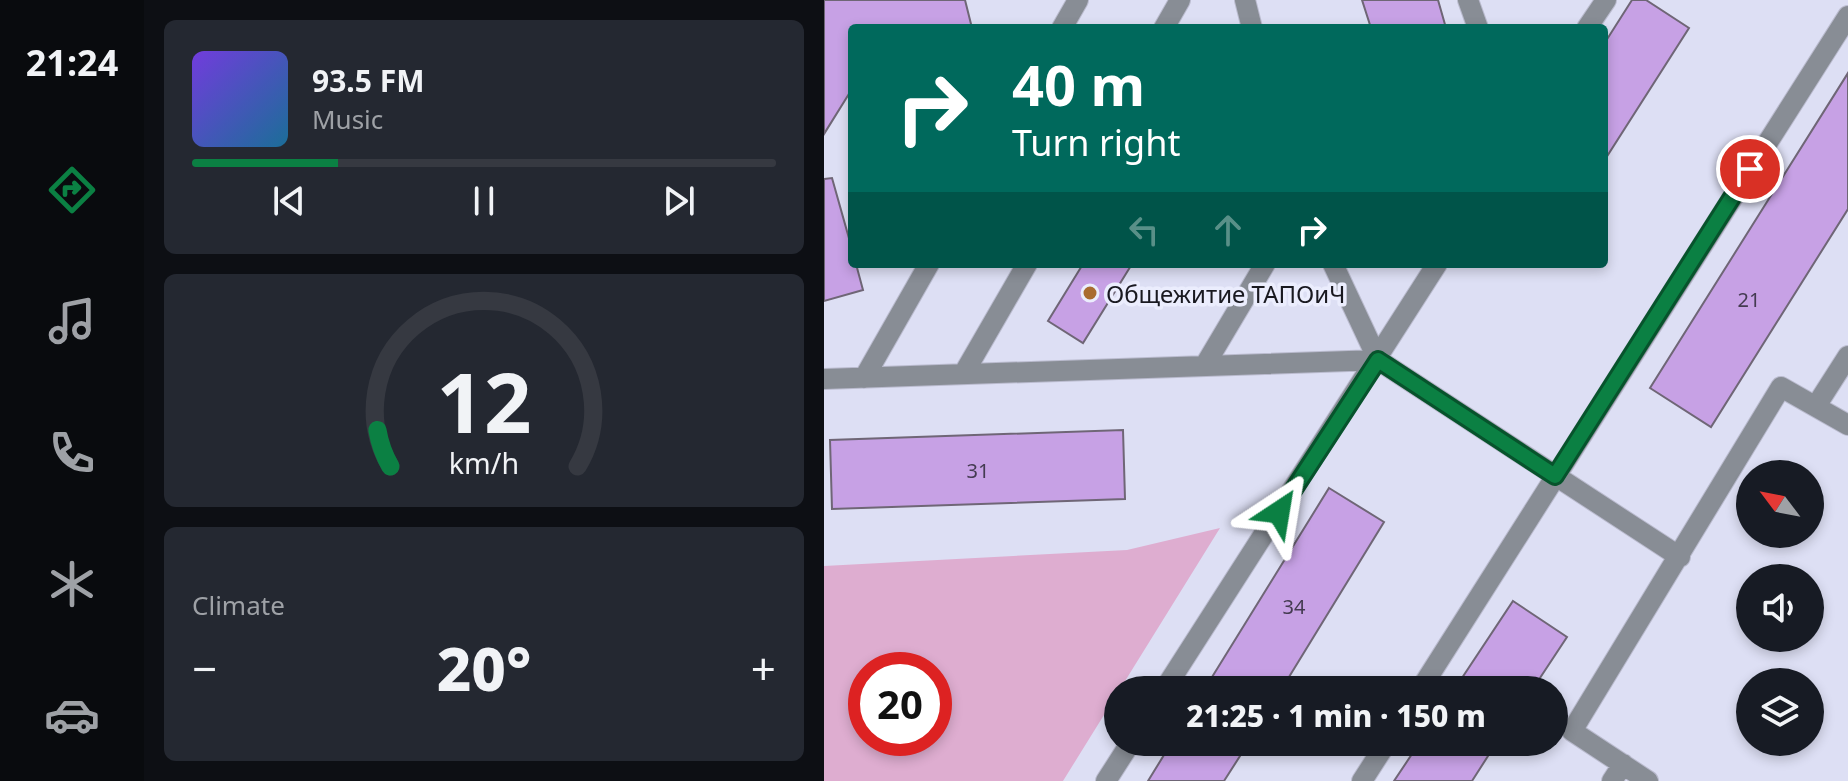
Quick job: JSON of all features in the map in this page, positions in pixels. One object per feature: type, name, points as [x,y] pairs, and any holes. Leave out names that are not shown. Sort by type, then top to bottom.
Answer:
[{"type":"lane","points":[[1064,24],[1078,0]]},
{"type":"lane","points":[[1166,24],[1180,0]]},
{"type":"lane","points":[[1245,0],[1251,24]]},
{"type":"lane","points":[[1468,0],[1477,24]]},
{"type":"lane","points":[[1590,24],[1606,0]]},
{"type":"lane","points":[[1429,676],[1848,16]]},
{"type":"lane","points":[[864,378],[927,268]]},
{"type":"lane","points":[[964,373],[1025,268]]},
{"type":"lane","points":[[1205,365],[1263,268]]},
{"type":"lane","points":[[1335,268],[1378,360],[1680,557]]},
{"type":"lane","points":[[1173,676],[1435,268]]},
{"type":"lane","points":[[1816,406],[1848,356]]},
{"type":"lane","points":[[824,379],[1378,360]]},
{"type":"lane","points":[[1648,781],[1617,772],[1572,731],[1781,387],[1848,425]]},
{"type":"lane","points":[[1106,781],[1122,756]]},
{"type":"lane","points":[[1362,781],[1378,756]]},
{"type":"shaded area","points":[[1220,528],[1128,676],[1104,676],[1104,715],[1063,781],[824,781],[824,566],[1127,550]]},
{"type":"building","points":[[824,0],[965,0],[971,24],[848,24],[848,95],[824,134]]},
{"type":"building","points":[[1362,0],[1438,0],[1445,24],[1370,24]]},
{"type":"building","points":[[1632,0],[1646,0],[1689,28],[1608,155],[1608,38]]},
{"type":"building","points":[[1848,73],[1848,209],[1711,427],[1650,388]]},
{"type":"building","points":[[832,178],[848,235],[848,268],[857,268],[863,290],[824,301],[824,179]]},
{"type":"building","name":"Общежитие ТАПОиЧ","points":[[1081,268],[1130,268],[1083,343],[1048,321]]},
{"type":"building","points":[[1123,430],[1125,499],[832,509],[830,440]]},
{"type":"building","points":[[1329,488],[1384,522],[1290,676],[1213,676]]},
{"type":"building","points":[[1513,601],[1567,637],[1541,676],[1463,676]]},
{"type":"building","points":[[1163,756],[1240,756],[1224,781],[1148,781]]},
{"type":"building","points":[[1411,756],[1488,756],[1472,781],[1394,781]]},
{"type":"place","name":"Общежитие ТАПОиЧ","points":[[1090,293]]},
{"type":"route","points":[[1279,512],[1378,360],[1555,476],[1750,169]]}]
